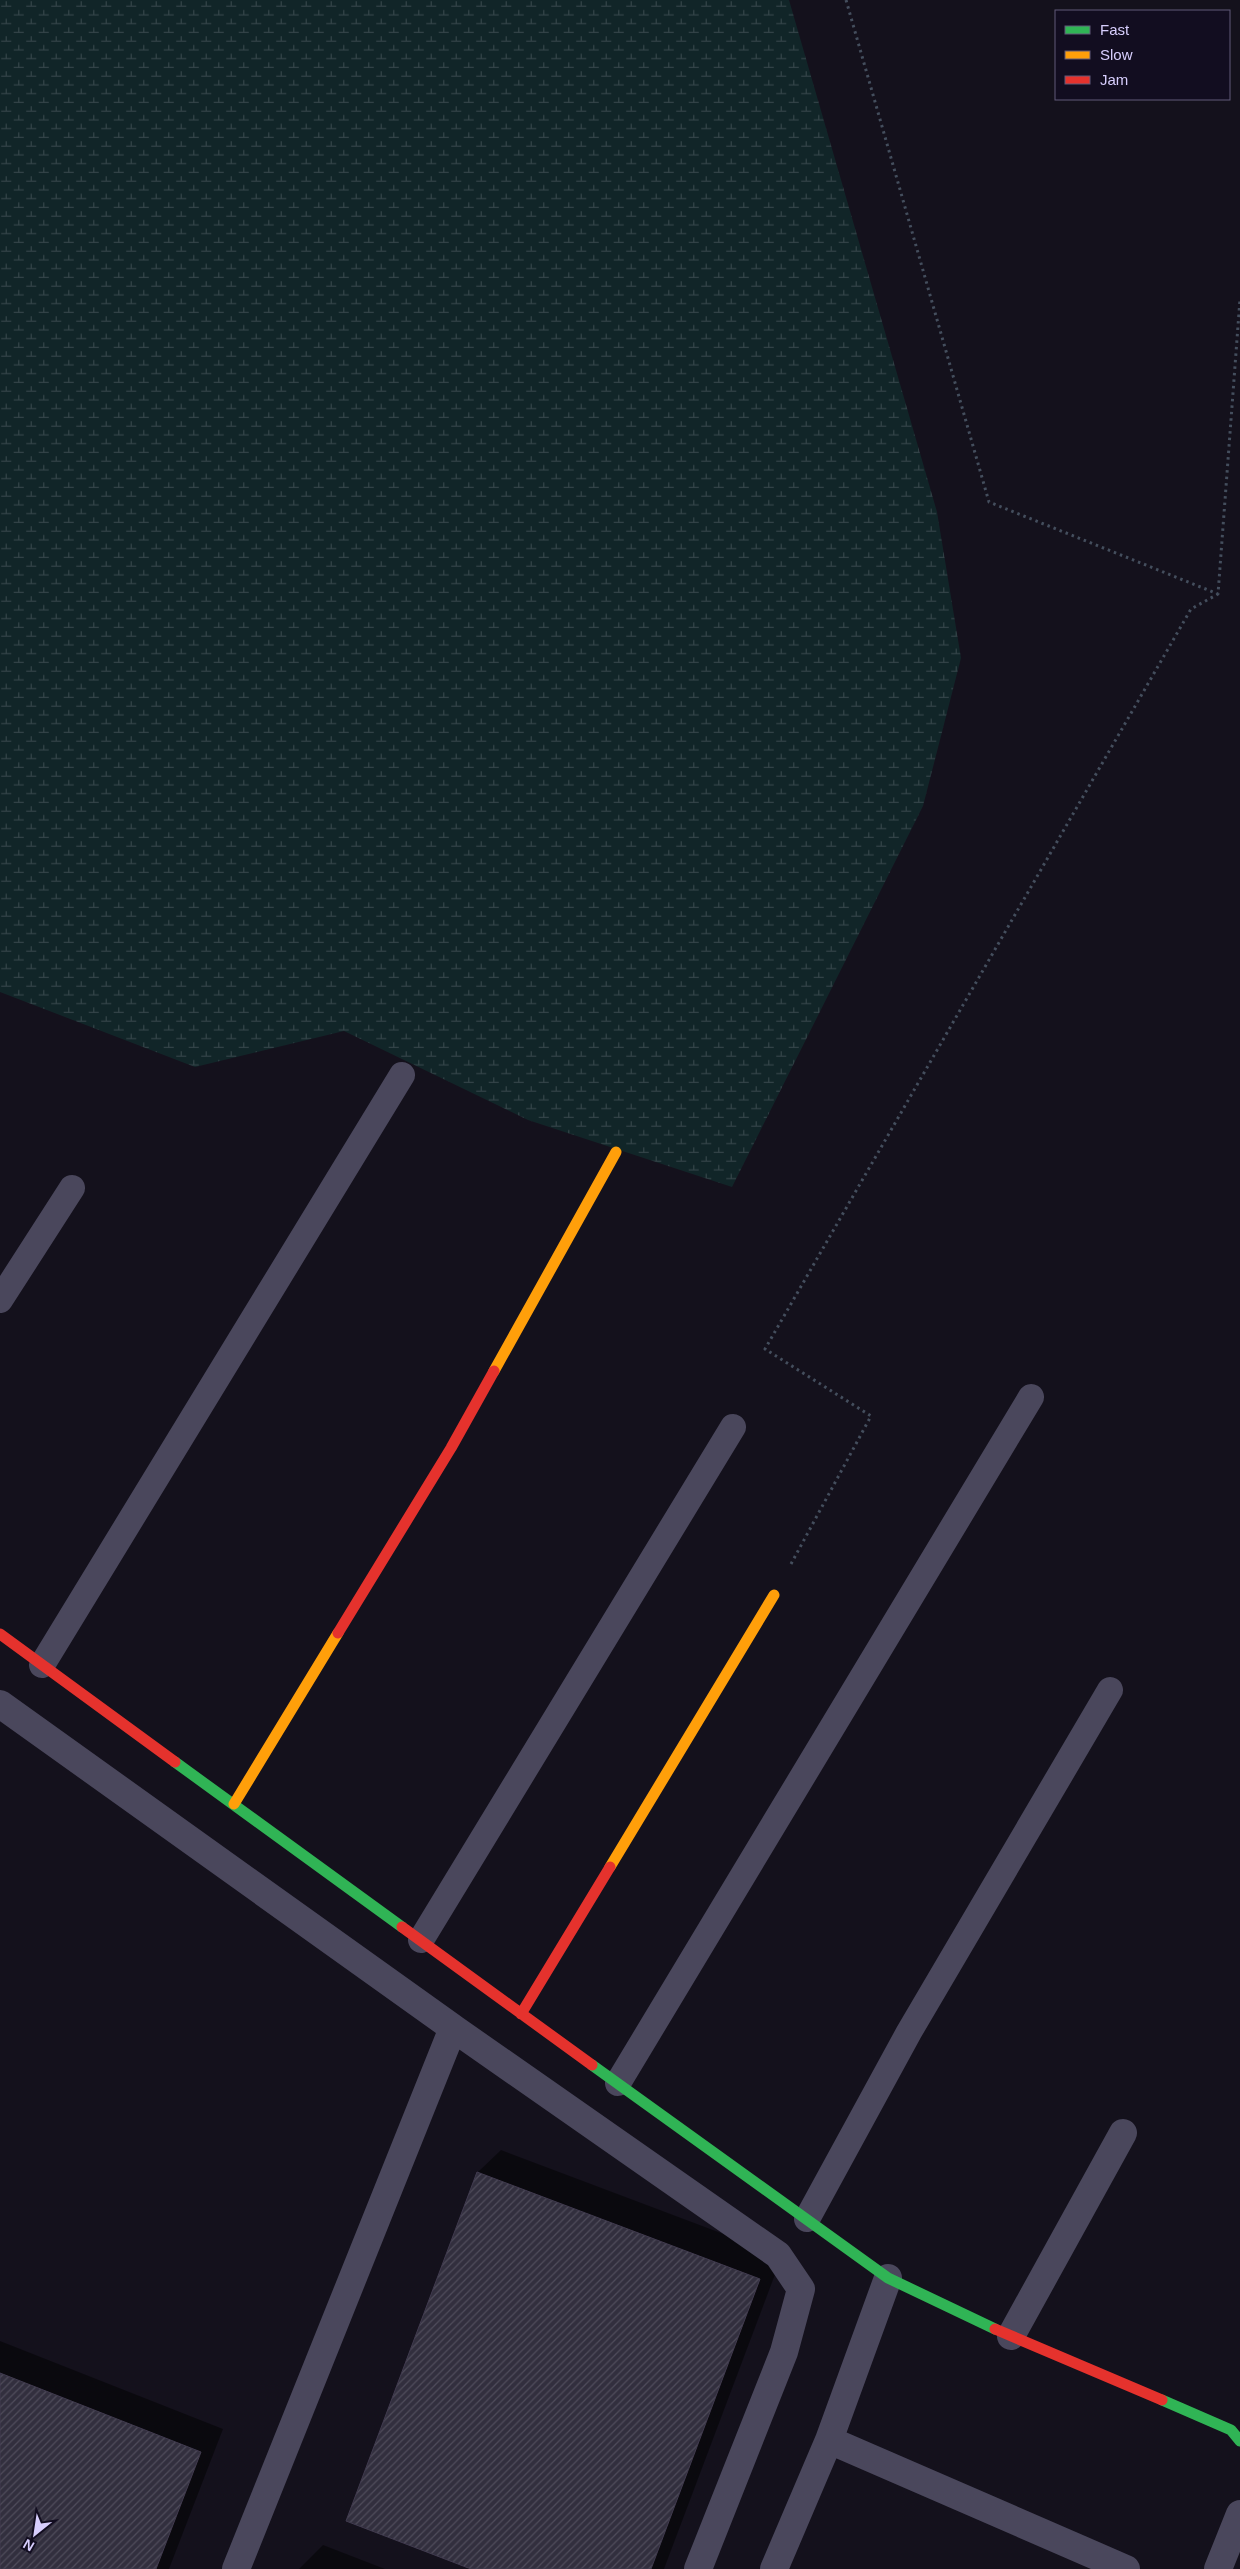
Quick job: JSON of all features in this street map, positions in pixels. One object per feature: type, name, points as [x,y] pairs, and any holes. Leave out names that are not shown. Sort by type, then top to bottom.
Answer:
[{"type":"street","points":[[234,1804],[451,1448],[616,1152]]},
{"type":"street","points":[[521,2014],[774,1595]]},
{"type":"street","points":[[0,1634],[521,2014],[888,2278],[1012,2336],[1231,2430],[1240,2441]]},
{"type":"street","points":[[0,1704],[453,2028],[778,2255],[801,2290],[784,2352],[698,2569]]},
{"type":"street","points":[[236,2569],[453,2028]]},
{"type":"street","points":[[1012,2336],[1122,2133]]},
{"type":"street","points":[[774,2569],[829,2440],[888,2278]]},
{"type":"street","points":[[829,2440],[1126,2569]]},
{"type":"street","points":[[1218,2569],[1240,2514]]},
{"type":"lane","points":[[42,1664],[402,1075]]},
{"type":"lane","points":[[4,1285],[72,1188]]},
{"type":"lane","points":[[618,2083],[1031,1397]]},
{"type":"lane","points":[[421,1940],[733,1427]]},
{"type":"lane","points":[[807,2219],[909,2032],[1110,1690]]},
{"type":"path","points":[[846,0],[989,502],[1218,594]]},
{"type":"path","points":[[1218,594],[1240,298]]},
{"type":"path","points":[[774,1595],[871,1416],[765,1349],[1190,609],[1218,594]]},
{"type":"green space","points":[[0,0],[789,0],[937,512],[961,658],[923,806],[732,1187],[528,1120],[344,1031],[195,1067],[0,992]]},
{"type":"building","points":[[477,2172],[760,2279],[651,2569],[471,2569],[346,2521]]},
{"type":"building","points":[[0,2373],[201,2452],[156,2569],[0,2569]]},
{"type":"traffic: fast","points":[[175,1762],[402,1927]]},
{"type":"traffic: fast","points":[[592,2065],[888,2278],[995,2329]]},
{"type":"traffic: fast","points":[[1162,2400],[1231,2430],[1240,2441]]},
{"type":"traffic: slow","points":[[494,1371],[616,1152]]},
{"type":"traffic: slow","points":[[610,1867],[774,1595]]},
{"type":"traffic: slow","points":[[234,1804],[338,1633]]},
{"type":"traffic: jam","points":[[338,1633],[451,1448],[494,1371]]},
{"type":"traffic: jam","points":[[0,1634],[175,1762]]},
{"type":"traffic: jam","points":[[521,2014],[610,1867]]},
{"type":"traffic: jam","points":[[402,1927],[592,2065]]},
{"type":"traffic: jam","points":[[995,2329],[1162,2400]]}]
